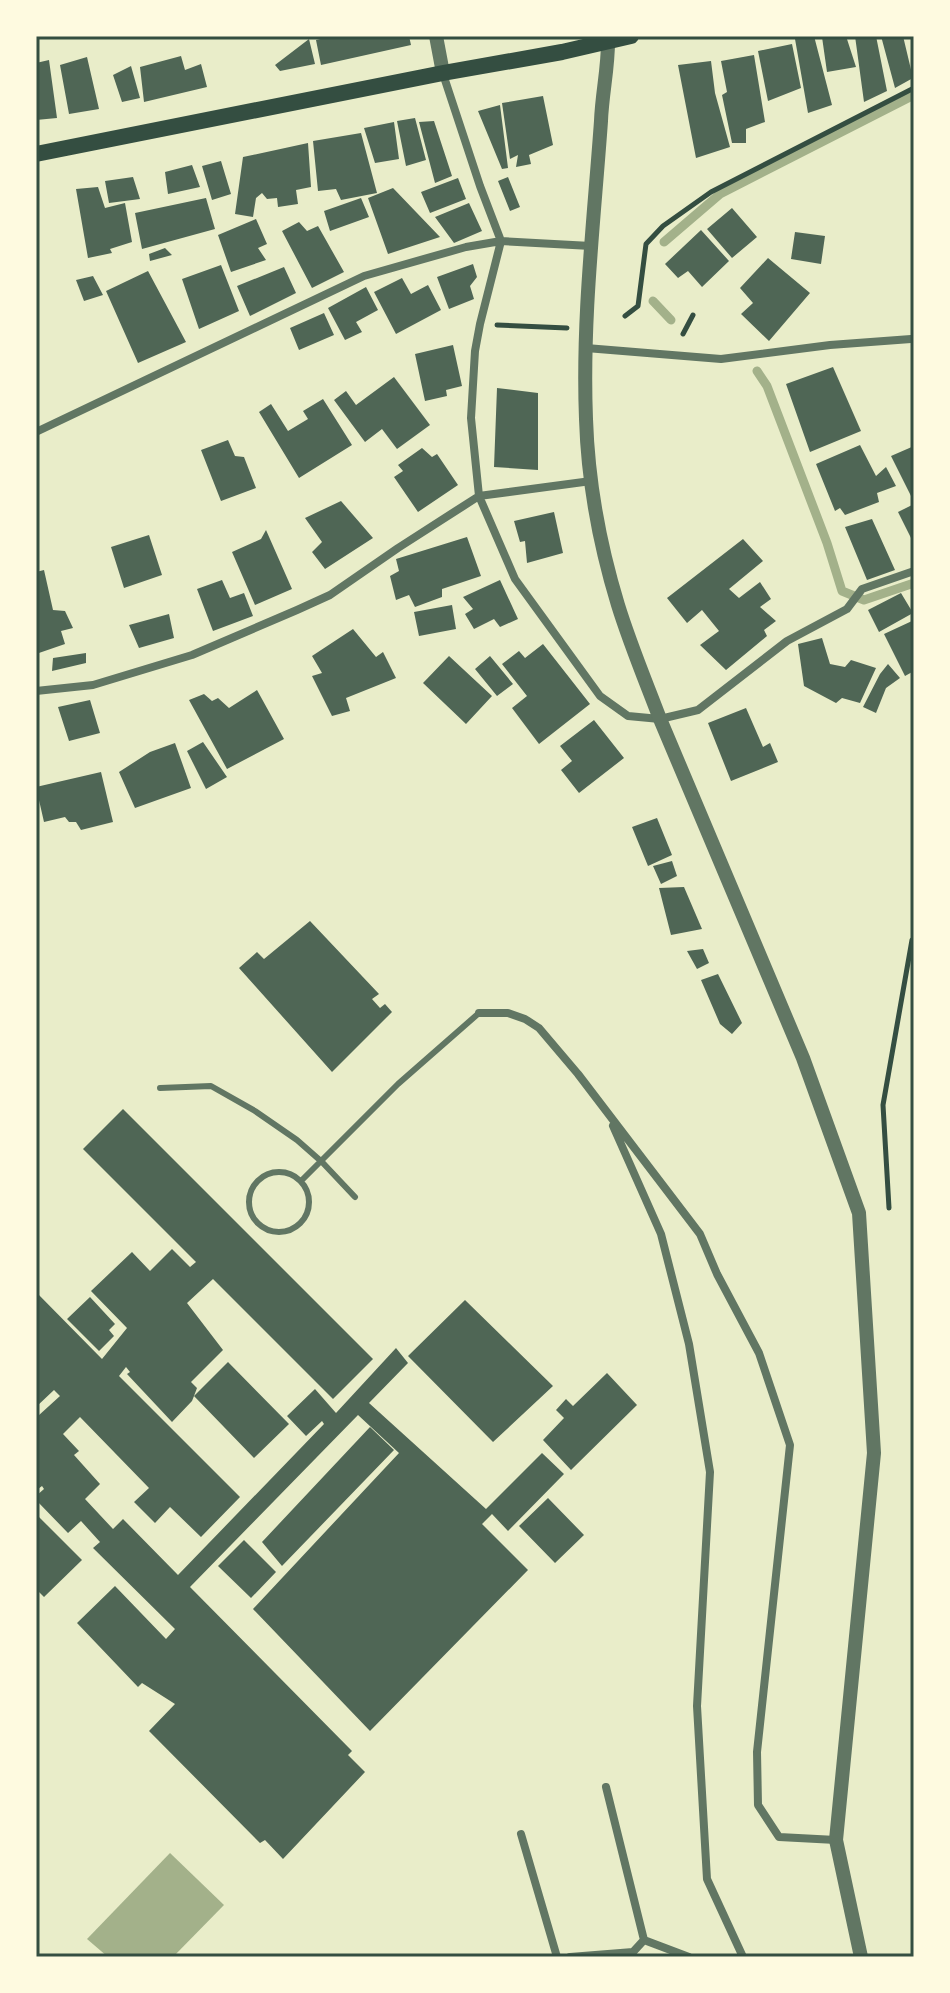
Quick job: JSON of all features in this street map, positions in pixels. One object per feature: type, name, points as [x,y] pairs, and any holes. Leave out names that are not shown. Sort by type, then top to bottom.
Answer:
[{"type":"main road","points":[[36,154],[562,52],[608,38],[631,36]]},
{"type":"street","points":[[436,36],[443,73],[501,241],[475,351],[471,418],[479,496],[515,579],[600,696],[628,716],[660,719],[698,710],[787,641],[847,609],[862,589],[914,571]]},
{"type":"street","points":[[608,38],[586,348],[586,420],[591,481],[601,533],[618,603],[660,719],[803,1058],[859,1213],[874,1453],[836,1840],[861,1957]]},
{"type":"street","points":[[36,432],[364,276],[466,247],[501,241],[592,246]]},
{"type":"street","points":[[586,348],[721,359],[830,345],[913,339]]},
{"type":"street","points":[[36,691],[93,685],[192,655],[297,610],[330,595],[479,496],[591,481]]},
{"type":"street","points":[[479,1013],[508,1013],[539,1028],[700,1234],[717,1274],[759,1353],[790,1445],[757,1752],[758,1805],[779,1837],[836,1840]]},
{"type":"street","points":[[606,1111],[661,1234],[689,1344],[710,1472],[697,1706],[707,1879],[743,1957]]},
{"type":"street","points":[[606,1787],[644,1940]]},
{"type":"street","points":[[521,1834],[557,1957]]},
{"type":"street","points":[[570,1957],[633,1952],[644,1940]]},
{"type":"street","points":[[644,1940],[689,1957]]},
{"type":"lane","points":[[301,1181],[398,1084],[479,1013]]},
{"type":"lane","points":[[160,1088],[211,1086],[297,1140],[355,1197]]},
{"type":"lane","points":[[284,1172],[301,1181],[310,1199],[309,1209],[297,1227],[278,1233],[259,1226],[253,1218],[248,1199],[256,1181],[264,1175],[284,1172]]},
{"type":"path","points":[[625,316],[638,306],[646,244],[663,226],[711,192],[914,88]]},
{"type":"path","points":[[683,334],[693,315]]},
{"type":"path","points":[[889,1208],[883,1105],[914,939]]},
{"type":"shaded area","points":[[170,1853],[224,1905],[173,1957],[108,1957],[87,1939]]},
{"type":"building","points":[[334,36],[409,36],[411,45],[321,65],[316,40]]},
{"type":"building","points":[[814,36],[832,105],[808,113],[795,39]]},
{"type":"building","points":[[846,36],[856,67],[827,72],[822,37]]},
{"type":"building","points":[[855,36],[876,36],[887,91],[864,102]]},
{"type":"building","points":[[881,36],[903,36],[913,78],[895,88]]},
{"type":"building","points":[[309,39],[315,64],[280,71],[275,65]]},
{"type":"building","points":[[792,44],[801,88],[768,101],[758,51]]},
{"type":"building","points":[[754,55],[765,122],[746,129],[746,143],[732,143],[722,95],[727,92],[721,61]]},
{"type":"building","points":[[181,56],[185,70],[201,64],[207,87],[144,102],[140,67]]},
{"type":"building","points":[[87,57],[99,109],[69,114],[60,65]]},
{"type":"building","points":[[49,60],[57,118],[36,120],[36,63]]},
{"type":"building","points":[[711,61],[715,93],[730,147],[696,158],[678,65]]},
{"type":"building","points":[[131,66],[140,98],[122,102],[113,75]]},
{"type":"building","points":[[543,96],[553,145],[529,155],[531,164],[516,167],[518,155],[510,159],[502,103]]},
{"type":"building","points":[[500,105],[508,168],[502,169],[478,111]]},
{"type":"building","points":[[415,118],[426,160],[406,166],[397,121]]},
{"type":"building","points":[[434,121],[452,176],[435,183],[419,122]]},
{"type":"building","points":[[394,122],[399,159],[375,163],[364,128]]},
{"type":"building","points":[[361,133],[377,193],[341,200],[336,189],[318,191],[313,141]]},
{"type":"building","points":[[308,143],[311,187],[296,190],[298,204],[278,207],[277,198],[267,199],[262,193],[256,198],[253,217],[235,214],[243,157]]},
{"type":"building","points":[[221,161],[231,194],[212,200],[202,166]]},
{"type":"building","points":[[192,165],[200,187],[168,194],[165,172]]},
{"type":"building","points":[[133,177],[140,199],[109,203],[105,181]]},
{"type":"building","points":[[508,177],[520,207],[510,211],[498,181]]},
{"type":"building","points":[[458,178],[466,199],[430,213],[421,192]]},
{"type":"building","points":[[98,187],[105,208],[125,203],[132,242],[110,249],[112,253],[88,258],[76,189]]},
{"type":"building","points":[[393,188],[440,237],[388,254],[368,198]]},
{"type":"building","points":[[206,198],[215,229],[142,249],[135,213]]},
{"type":"building","points":[[361,198],[369,217],[330,231],[324,211]]},
{"type":"building","points":[[469,203],[482,231],[454,243],[435,217]]},
{"type":"building","points":[[732,208],[757,237],[732,258],[707,229]]},
{"type":"building","points":[[256,219],[267,244],[258,248],[266,260],[231,272],[218,235]]},
{"type":"building","points":[[299,222],[307,231],[318,226],[344,272],[312,288],[282,231]]},
{"type":"building","points":[[701,230],[729,261],[702,287],[688,271],[678,278],[665,264]]},
{"type":"building","points":[[795,232],[825,236],[821,264],[791,259]]},
{"type":"building","points":[[165,248],[172,255],[150,261],[149,254]]},
{"type":"building","points":[[768,258],[810,293],[769,341],[741,314],[753,303],[740,288]]},
{"type":"building","points":[[473,264],[477,277],[470,286],[474,299],[449,309],[437,277]]},
{"type":"building","points":[[221,265],[239,311],[199,329],[182,279]]},
{"type":"building","points":[[284,267],[296,293],[250,316],[237,286]]},
{"type":"building","points":[[148,271],[186,342],[138,363],[106,291]]},
{"type":"building","points":[[93,276],[103,295],[84,301],[76,280]]},
{"type":"building","points":[[402,278],[411,294],[428,285],[441,310],[396,334],[374,292]]},
{"type":"building","points":[[366,287],[378,310],[356,322],[362,332],[345,340],[328,308]]},
{"type":"building","points":[[324,313],[334,335],[299,350],[290,328]]},
{"type":"building","points":[[453,345],[462,386],[446,390],[447,396],[425,401],[415,354]]},
{"type":"building","points":[[833,367],[861,431],[810,452],[786,384]]},
{"type":"building","points":[[394,377],[430,425],[397,449],[382,429],[365,442],[334,400],[346,391],[356,405]]},
{"type":"building","points":[[497,388],[538,393],[538,470],[494,467]]},
{"type":"building","points":[[323,399],[352,445],[299,478],[259,412],[271,404],[288,431],[308,419],[303,411]]},
{"type":"building","points":[[228,440],[235,456],[244,457],[256,488],[221,501],[201,450]]},
{"type":"building","points":[[860,445],[876,476],[886,467],[896,486],[877,493],[879,502],[845,515],[840,508],[835,511],[816,464]]},
{"type":"building","points":[[914,446],[914,494],[911,496],[891,456]]},
{"type":"building","points":[[422,448],[432,457],[437,454],[458,485],[418,512],[394,477],[403,471],[398,465]]},
{"type":"building","points":[[341,501],[373,538],[325,569],[312,552],[322,542],[305,518]]},
{"type":"building","points":[[914,504],[914,544],[898,512]]},
{"type":"building","points":[[554,512],[563,553],[527,563],[525,541],[520,542],[514,521]]},
{"type":"building","points":[[872,519],[895,570],[867,580],[845,527]]},
{"type":"building","points":[[266,530],[292,589],[255,605],[232,552],[261,539]]},
{"type":"building","points":[[149,535],[162,575],[124,588],[111,547]]},
{"type":"building","points":[[467,537],[481,576],[442,589],[442,597],[415,607],[409,595],[396,600],[390,576],[399,571],[396,559]]},
{"type":"building","points":[[743,539],[763,561],[729,589],[739,598],[760,582],[771,599],[760,607],[776,621],[764,630],[767,636],[726,670],[700,645],[719,631],[702,610],[687,623],[667,598]]},
{"type":"building","points":[[44,570],[53,610],[65,611],[73,628],[61,631],[65,644],[36,654],[36,572]]},
{"type":"building","points":[[222,580],[230,598],[244,593],[253,616],[213,631],[197,589]]},
{"type":"building","points":[[500,580],[518,619],[500,627],[494,619],[474,629],[465,614],[473,609],[463,597]]},
{"type":"building","points":[[901,593],[913,613],[879,632],[868,610]]},
{"type":"building","points":[[452,605],[456,629],[419,636],[414,612]]},
{"type":"building","points":[[169,614],[174,638],[139,648],[129,625]]},
{"type":"building","points":[[912,621],[914,671],[905,676],[884,634]]},
{"type":"building","points":[[353,629],[376,657],[383,652],[396,678],[346,698],[350,711],[332,716],[312,676],[322,673],[312,656]]},
{"type":"building","points":[[822,638],[830,664],[845,667],[851,660],[876,668],[860,703],[842,698],[836,703],[804,686],[798,644]]},
{"type":"building","points":[[543,644],[590,704],[539,744],[512,708],[527,696],[502,664],[519,651],[525,658]]},
{"type":"building","points":[[86,653],[86,663],[52,671],[53,658]]},
{"type":"building","points":[[449,656],[492,696],[466,724],[423,683]]},
{"type":"building","points":[[490,656],[513,684],[497,696],[475,669]]},
{"type":"building","points":[[888,664],[900,678],[886,688],[876,713],[863,707]]},
{"type":"building","points":[[257,690],[284,739],[227,769],[189,700],[204,694],[212,701],[218,698],[229,708]]},
{"type":"building","points":[[90,700],[100,733],[69,741],[58,707]]},
{"type":"building","points":[[746,708],[763,747],[770,743],[778,762],[731,781],[708,723]]},
{"type":"building","points":[[594,720],[624,758],[579,793],[561,770],[572,761],[560,746]]},
{"type":"building","points":[[203,742],[227,777],[206,789],[187,751]]},
{"type":"building","points":[[175,743],[191,788],[135,808],[119,772],[150,752]]},
{"type":"building","points":[[101,772],[113,822],[81,830],[76,822],[69,822],[65,817],[44,822],[36,787]]},
{"type":"building","points":[[657,818],[672,855],[648,866],[632,827]]},
{"type":"building","points":[[672,861],[677,876],[661,884],[653,866]]},
{"type":"building","points":[[684,887],[702,929],[671,935],[659,888]]},
{"type":"building","points":[[310,921],[379,994],[372,999],[380,1008],[385,1004],[392,1012],[332,1072],[239,968],[257,952],[264,959]]},
{"type":"building","points":[[703,949],[709,963],[697,969],[687,951]]},
{"type":"building","points":[[718,974],[742,1023],[732,1034],[720,1024],[701,980]]},
{"type":"building","points":[[123,1109],[373,1359],[333,1399],[213,1279],[187,1303],[223,1350],[191,1382],[197,1388],[192,1401],[172,1422],[127,1374],[130,1372],[126,1367],[119,1376],[240,1497],[201,1537],[170,1507],[155,1523],[134,1502],[149,1488],[80,1417],[63,1434],[79,1451],[74,1455],[100,1484],[85,1499],[113,1529],[123,1519],[178,1575],[324,1424],[322,1421],[306,1436],[287,1416],[315,1389],[336,1413],[396,1348],[408,1363],[369,1403],[486,1509],[542,1453],[564,1474],[508,1531],[492,1514],[482,1524],[528,1570],[370,1731],[253,1609],[399,1453],[358,1415],[190,1587],[352,1751],[348,1755],[365,1772],[283,1859],[265,1840],[260,1843],[149,1731],[175,1704],[142,1683],[138,1687],[77,1623],[115,1586],[166,1639],[175,1629],[93,1548],[100,1542],[81,1521],[68,1533],[36,1500],[44,1489],[42,1486],[36,1487],[36,1413],[38,1416],[60,1396],[54,1390],[36,1407],[36,1292],[102,1359],[127,1328],[91,1291],[132,1252],[150,1271],[172,1249],[190,1267],[196,1262],[83,1149]]},
{"type":"building","points":[[90,1297],[115,1324],[109,1330],[114,1336],[99,1351],[67,1319]]},
{"type":"building","points":[[465,1300],[553,1386],[493,1442],[408,1356]]},
{"type":"building","points":[[228,1362],[289,1424],[254,1458],[194,1396]]},
{"type":"building","points":[[607,1373],[637,1405],[571,1470],[543,1440],[564,1418],[556,1410],[566,1399],[573,1406]]},
{"type":"building","points":[[370,1427],[394,1450],[282,1566],[262,1542]]},
{"type":"building","points":[[548,1498],[584,1535],[555,1563],[519,1526]]},
{"type":"building","points":[[36,1514],[82,1560],[44,1597],[36,1589]]},
{"type":"building","points":[[244,1540],[276,1572],[251,1598],[218,1566]]},
{"type":"waterway","points":[[664,242],[720,194],[914,95]]},
{"type":"waterway","points":[[653,301],[671,320]]},
{"type":"waterway","points":[[757,371],[767,386],[827,543],[842,591],[864,600],[914,583]]}]
